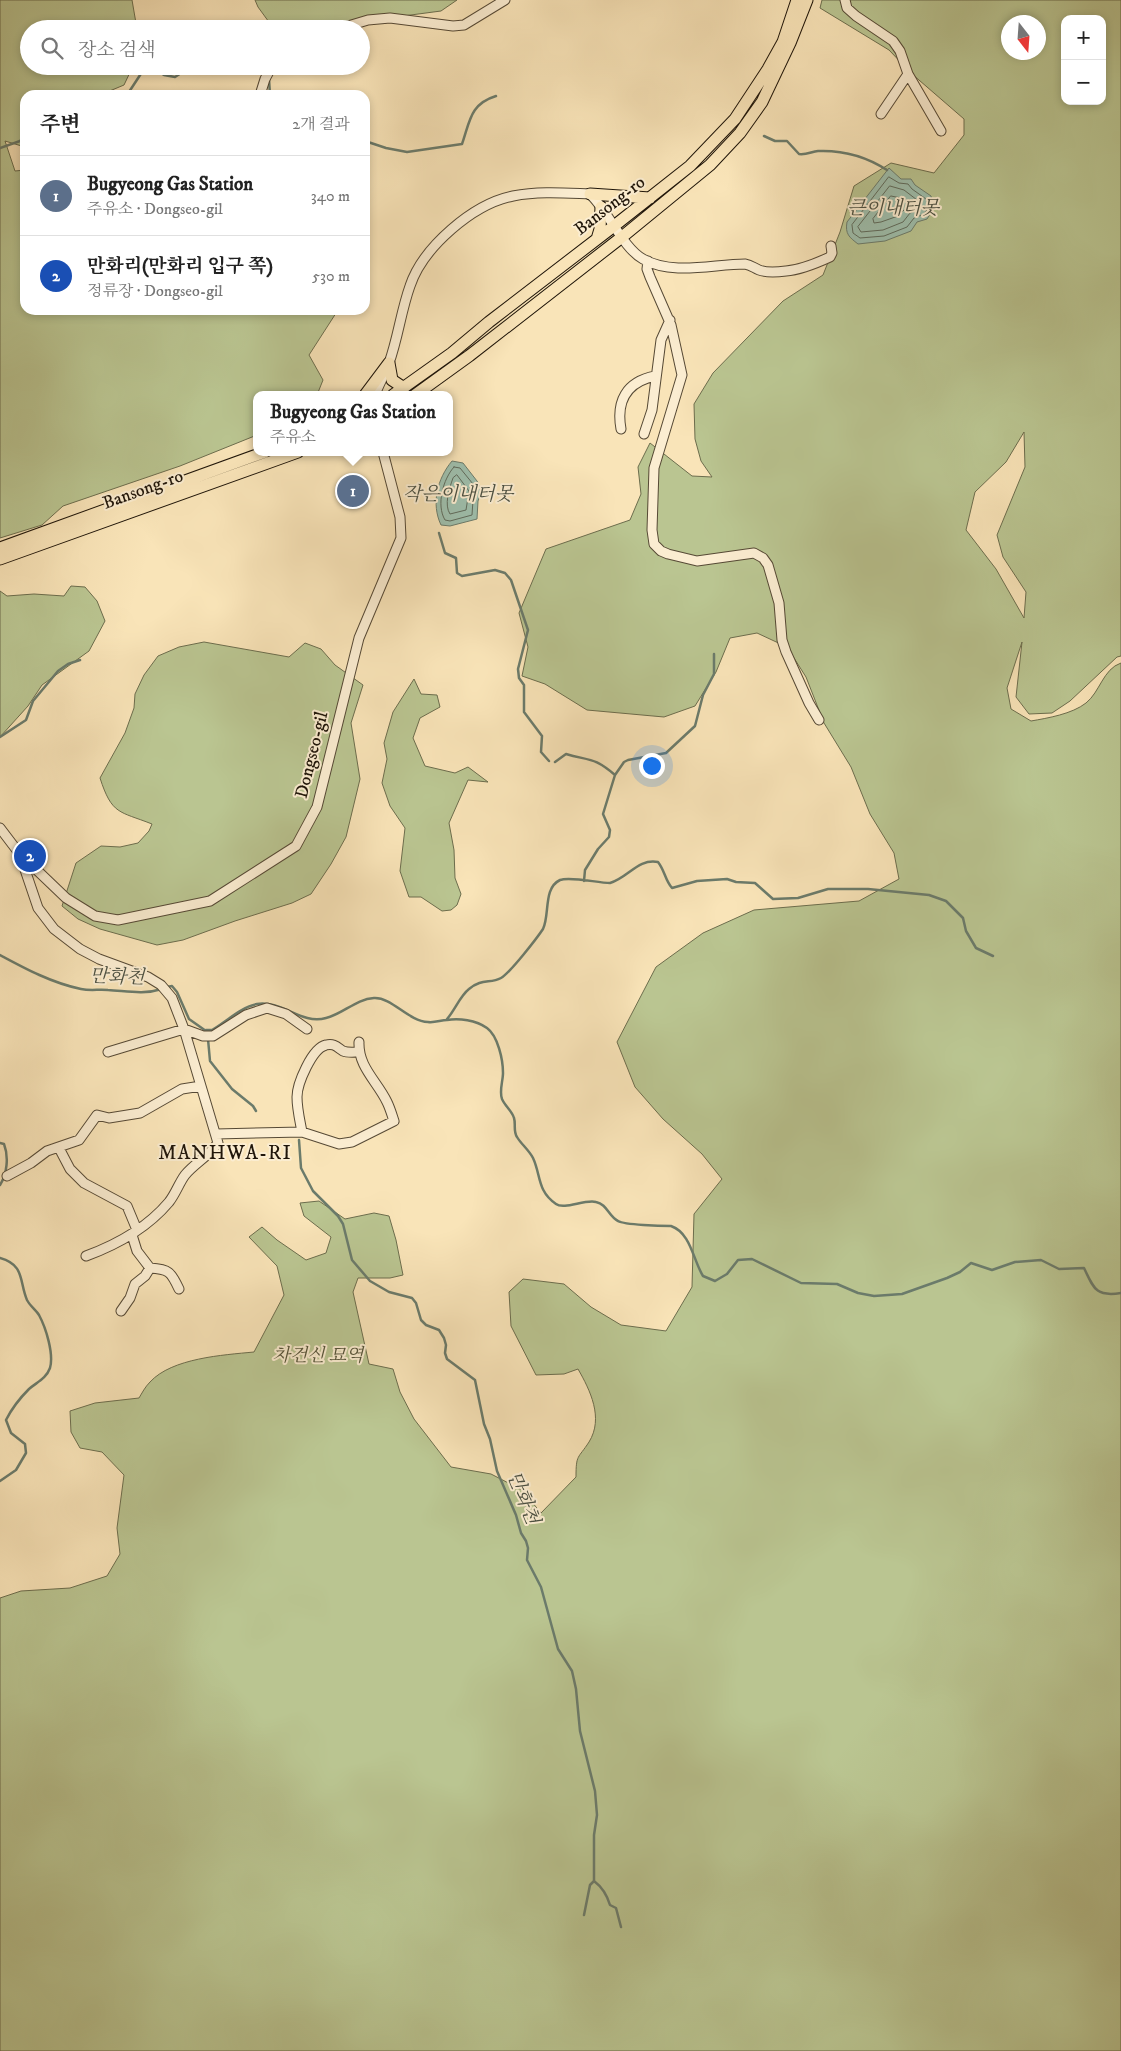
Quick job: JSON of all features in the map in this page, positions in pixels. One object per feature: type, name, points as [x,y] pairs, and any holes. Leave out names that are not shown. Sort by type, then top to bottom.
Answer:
[{"type":"main road","name":"Bansong-ro","points":[[399,391],[452,353],[489,322],[690,166],[735,119],[768,69],[805,1]]},
{"type":"main road","name":"Bansong-ro","points":[[421,391],[469,356],[702,173],[740,133],[762,102],[790,43],[805,1]]},
{"type":"main road","points":[[653,212],[650,212],[648,208],[664,194],[665,186]]},
{"type":"main road","points":[[590,194],[650,198]]},
{"type":"main road","points":[[597,239],[600,229],[601,207]]},
{"type":"main road","points":[[389,363],[392,380],[404,388]]},
{"type":"main road","points":[[368,391],[389,363]]},
{"type":"main road","name":"Bansong-ro","points":[[0,548],[254,456]]},
{"type":"main road","name":"Bansong-ro","points":[[0,559],[287,456]]},
{"type":"street","points":[[368,20],[390,18],[464,26],[505,0]]},
{"type":"street","points":[[845,0],[847,8],[856,16],[893,41],[900,51],[908,74],[941,131]]},
{"type":"street","points":[[881,114],[908,74]]},
{"type":"street","points":[[265,90],[265,79],[267,75]]},
{"type":"street","points":[[377,391],[389,363],[408,292],[423,259],[451,230],[484,207],[513,196],[543,193],[590,194],[622,237],[641,258],[661,265],[695,268],[748,264],[760,270],[782,272],[796,270],[830,258],[832,253],[831,246]]},
{"type":"street","points":[[648,261],[647,269],[670,320],[682,374],[654,468],[652,530],[654,544],[661,552],[697,561],[754,553],[763,558],[768,565],[778,603],[782,640],[786,652],[809,703],[819,720]]},
{"type":"street","points":[[644,434],[652,410],[661,340],[670,320]]},
{"type":"street","points":[[621,429],[620,402],[625,394],[646,378],[655,376]]},
{"type":"street","name":"Dongseo-gil","points":[[0,828],[19,853],[66,898],[95,916],[118,920],[210,901],[296,846],[317,807],[359,638],[402,538],[400,517],[384,456]]},
{"type":"street","name":"Dongseo-gil","points":[[19,853],[33,897],[44,918],[67,940],[99,959],[148,977],[164,988],[172,998],[184,1028],[216,1134]]},
{"type":"street","points":[[27,878],[30,874],[38,871]]},
{"type":"street","points":[[108,1052],[184,1028],[207,1037],[217,1034],[246,1015],[267,1008],[286,1014],[307,1029]]},
{"type":"street","points":[[86,1256],[135,1233],[169,1202],[187,1174],[212,1151],[218,1142],[216,1134],[302,1132],[339,1144],[361,1138],[394,1121],[387,1102],[368,1073],[359,1052],[359,1042]]},
{"type":"street","points":[[302,1132],[297,1096],[302,1077],[312,1056],[320,1047],[328,1044],[334,1044],[348,1052],[359,1052]]},
{"type":"street","points":[[7,1176],[31,1164],[47,1151],[79,1140],[97,1115],[118,1117],[140,1113],[182,1089],[202,1086]]},
{"type":"street","points":[[59,1148],[70,1169],[84,1183],[128,1206],[135,1233],[137,1251],[150,1268]]},
{"type":"street","points":[[150,1268],[163,1268],[174,1277],[179,1289]]},
{"type":"street","points":[[121,1311],[130,1298],[135,1284],[145,1276],[150,1268]]},
{"type":"green space","points":[[0,0],[132,0],[135,20],[20,20],[20,75],[129,75],[124,85],[112,90],[20,90],[20,146],[5,141],[15,171],[20,170],[20,315],[335,315],[309,355],[323,380],[319,391],[253,391],[253,437],[180,466],[63,506],[42,525],[0,538]]},
{"type":"green space","points":[[255,0],[457,0],[441,11],[388,18],[370,24],[370,20],[267,20]]},
{"type":"green space","name":"차건신 묘역","points":[[822,0],[1121,0],[1121,656],[1117,657],[1070,701],[1052,713],[1029,714],[1016,697],[1022,642],[1007,688],[1011,709],[1031,721],[1052,717],[1067,713],[1086,703],[1110,670],[1121,663],[1121,2051],[0,2051],[0,1598],[21,1591],[70,1588],[107,1576],[120,1554],[117,1528],[124,1475],[102,1452],[80,1448],[71,1432],[70,1411],[95,1403],[139,1398],[148,1384],[160,1374],[184,1363],[213,1356],[254,1352],[284,1295],[277,1266],[249,1237],[262,1227],[306,1260],[326,1253],[331,1237],[304,1216],[300,1203],[319,1201],[345,1219],[374,1213],[389,1216],[403,1275],[390,1278],[358,1278],[353,1292],[369,1364],[393,1369],[400,1392],[414,1419],[451,1467],[491,1474],[522,1490],[541,1513],[576,1477],[577,1460],[593,1433],[595,1423],[594,1404],[578,1369],[564,1374],[536,1375],[511,1326],[509,1292],[523,1279],[564,1284],[591,1307],[621,1325],[666,1331],[692,1287],[694,1214],[722,1179],[702,1154],[663,1119],[635,1087],[617,1042],[656,967],[703,933],[754,910],[859,901],[899,879],[894,853],[870,814],[851,767],[824,723],[806,677],[787,647],[757,633],[730,638],[716,672],[695,706],[664,717],[587,710],[545,684],[522,676],[528,647],[519,613],[546,549],[630,520],[641,494],[638,467],[650,443],[692,476],[712,477],[701,461],[695,439],[694,404],[713,373],[783,301],[823,275],[840,232],[854,186],[891,163],[934,173],[964,135],[964,119],[912,74],[889,50],[820,8]],"holes":[[[1024,432],[1025,467],[997,535],[1003,557],[1026,592],[1024,618],[996,569],[966,530],[975,492],[1006,462]]]},
{"type":"green space","points":[[71,586],[85,587],[97,601],[105,621],[89,651],[42,685],[28,706],[0,737],[0,591],[7,596],[34,594],[64,596]]},
{"type":"green space","points":[[204,642],[289,657],[305,643],[321,649],[335,665],[363,685],[351,723],[360,779],[346,837],[311,894],[292,903],[183,940],[157,945],[100,929],[78,919],[62,906],[76,863],[101,846],[120,847],[138,843],[149,831],[152,824],[124,813],[113,805],[104,790],[100,778],[125,733],[134,708],[135,694],[144,675],[158,656],[179,647]]},
{"type":"green space","points":[[414,679],[421,694],[437,695],[440,707],[420,718],[413,738],[425,766],[455,773],[468,767],[488,782],[468,780],[449,823],[454,850],[455,878],[461,894],[457,905],[451,910],[442,911],[421,897],[409,897],[400,871],[405,828],[390,806],[382,783],[387,759],[384,743],[393,712]]},
{"type":"water","name":"큰이내터못","points":[[889,168],[901,179],[911,179],[915,185],[931,196],[934,208],[927,219],[917,222],[911,231],[885,241],[858,244],[848,235],[847,222]]},
{"type":"water","name":"작은이내터못","points":[[452,461],[463,463],[482,490],[478,501],[477,519],[450,526],[441,525],[436,509],[436,500],[439,484]]},
{"type":"waterway","points":[[130,90],[140,75]]},
{"type":"waterway","points":[[164,75],[175,77],[178,75]]},
{"type":"waterway","points":[[269,79],[270,90]]},
{"type":"waterway","points":[[370,143],[407,152],[462,144],[472,114],[487,99],[496,96]]},
{"type":"waterway","points":[[764,136],[775,141],[787,141],[799,154],[818,151],[846,153],[871,161],[887,170]]},
{"type":"waterway","points":[[0,148],[20,141]]},
{"type":"waterway","points":[[439,533],[445,553],[456,558],[457,573],[462,576],[495,570],[505,573],[511,580],[528,630],[518,669],[519,678],[524,685],[524,712],[542,736],[541,752],[549,761]]},
{"type":"waterway","points":[[615,775],[624,762],[628,760],[666,753],[695,726],[703,695],[714,674],[714,654]]},
{"type":"waterway","points":[[0,737],[26,720],[33,701],[58,671],[68,664],[80,660]]},
{"type":"waterway","points":[[555,762],[566,754],[597,762],[615,775],[603,814],[610,830],[609,837],[598,849],[585,870],[584,881]]},
{"type":"waterway","points":[[447,1019],[469,989],[478,983],[501,978],[529,947],[543,929],[551,889],[560,880],[570,879],[610,883],[639,866],[651,862],[658,862],[672,888],[697,881],[727,879],[736,882],[755,883],[773,899],[798,898],[828,889],[868,889],[929,895],[946,901],[963,918],[966,931],[976,948],[993,956]]},
{"type":"waterway","name":"만화천","points":[[0,955],[49,979],[81,989],[142,992],[162,989]]},
{"type":"waterway","name":"만화천","points":[[167,987],[172,986],[177,992],[189,1019],[206,1031]]},
{"type":"waterway","points":[[206,1030],[212,1030],[239,1011],[257,1004],[275,1005],[300,1016],[317,1019],[332,1016],[361,1001],[374,998],[387,1001],[421,1021],[431,1022],[452,1019],[473,1021],[483,1025],[491,1032],[499,1049],[503,1073],[501,1089],[503,1102],[512,1113],[516,1135],[533,1158],[542,1188],[550,1199],[560,1206],[591,1201],[596,1202],[603,1205],[618,1221],[643,1225],[671,1226],[678,1230],[687,1241],[703,1276],[715,1281],[727,1274],[738,1260],[752,1259],[801,1283],[837,1284],[858,1293],[874,1296],[902,1294],[947,1278],[960,1272],[971,1263],[992,1270],[1015,1262],[1041,1260],[1059,1269],[1084,1268],[1097,1290],[1106,1294],[1121,1293]]},
{"type":"waterway","name":"만화천","points":[[208,1039],[210,1061],[232,1089],[253,1106],[256,1111]]},
{"type":"waterway","name":"만화천","points":[[299,1140],[301,1168],[313,1191],[338,1216],[343,1224],[352,1260],[370,1281],[389,1292],[412,1298],[416,1303],[421,1320],[426,1325],[439,1330],[444,1338],[447,1359],[475,1380],[484,1424],[490,1439],[497,1471],[516,1515],[521,1533],[526,1541],[528,1548],[527,1560],[541,1587],[558,1649],[572,1671],[576,1689],[580,1731],[595,1791],[597,1815],[594,1835],[594,1881],[604,1891],[610,1905],[616,1908],[621,1927]]},
{"type":"waterway","points":[[0,1143],[4,1144],[7,1160],[0,1185]]},
{"type":"waterway","points":[[0,1258],[14,1265],[20,1274],[27,1300],[39,1315],[44,1327],[49,1341],[51,1356],[50,1368],[46,1375],[22,1396],[6,1420],[11,1433],[25,1444],[26,1453],[16,1470],[0,1481]]},
{"type":"waterway","points":[[584,1915],[590,1885],[594,1881]]},
{"type":"place","name":"Bugyeong Gas Station","points":[[353,491]]},
{"type":"place","name":"만화리(만화리 입구 쪽)","points":[[30,856]]},
{"type":"district","name":"MANHWA-RI","points":[[225,1153]]}]
